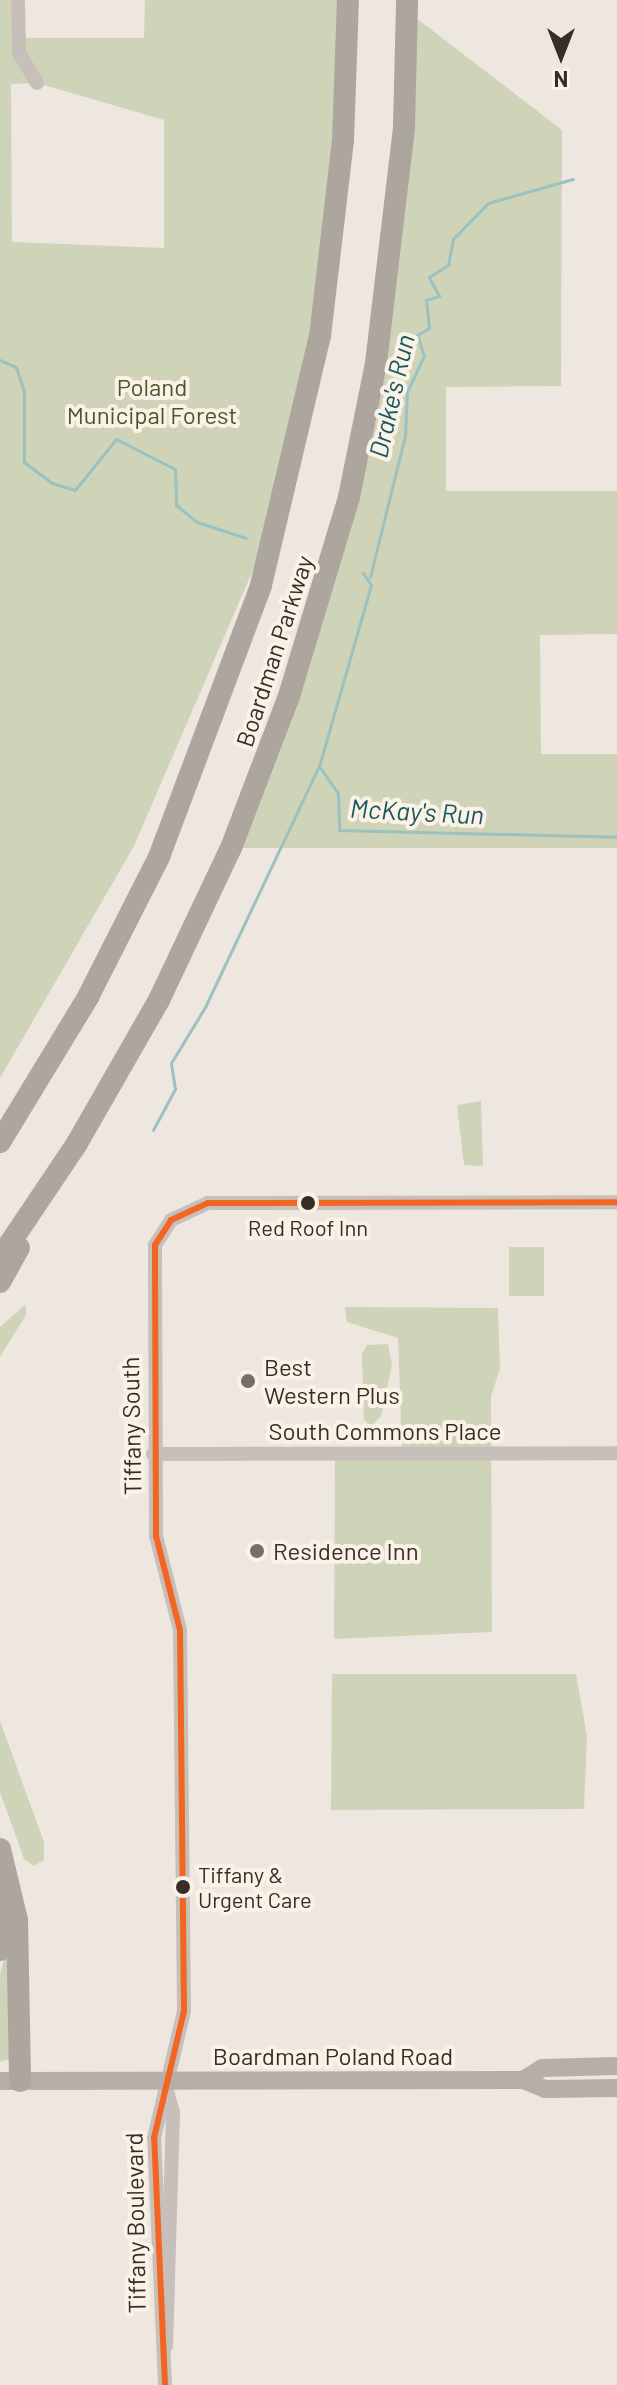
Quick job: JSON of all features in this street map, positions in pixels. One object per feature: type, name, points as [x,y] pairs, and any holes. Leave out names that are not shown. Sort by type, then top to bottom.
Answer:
[{"type":"highway","name":"Boardman Parkway","points":[[0,1142],[88,997],[159,857],[261,585],[307,407],[326,295],[343,141],[348,0]]},
{"type":"highway","name":"Boardman Parkway","points":[[0,1258],[76,1145],[159,1000],[231,848],[339,536],[391,265],[407,0]]},
{"type":"highway","points":[[0,1282],[76,1145]]},
{"type":"highway","points":[[0,1849],[17,1920],[10,2081]]},
{"type":"highway","points":[[0,1907],[0,1950]]},
{"type":"main road","name":"Boardman Poland Road","points":[[523,2080],[542,2068],[617,2066]]},
{"type":"main road","name":"Boardman Poland Road","points":[[10,2081],[523,2080],[545,2089],[617,2088]]},
{"type":"street","points":[[18,0],[19,53],[37,83]]},
{"type":"street","name":"Tiffany South","points":[[164,2080],[184,2011],[180,1639],[156,1536],[152,1255],[181,1213],[215,1203],[617,1202]]},
{"type":"street","name":"South Commons Place","points":[[153,1454],[617,1453]]},
{"type":"street","name":"Tiffany Boulevard","points":[[164,2080],[154,2138],[165,2385]]},
{"type":"green space","name":"Poland Municipal Forest","points":[[0,0],[18,0],[19,38],[144,38],[145,0],[348,0],[347,64],[287,491],[134,846],[0,1078]],"holes":[[[37,83],[164,120],[164,248],[12,242],[11,84]]]},
{"type":"green space","points":[[407,11],[562,130],[561,386],[446,387],[446,491],[617,491],[617,634],[540,635],[541,754],[617,754],[617,848],[231,848],[359,450]]},
{"type":"green space","points":[[481,1101],[483,1166],[464,1165],[457,1105]]},
{"type":"green space","points":[[509,1247],[544,1247],[544,1296],[509,1296]]},
{"type":"green space","points":[[26,1304],[26,1315],[0,1357],[0,1327]]},
{"type":"green space","points":[[345,1307],[498,1308],[500,1369],[491,1396],[492,1632],[334,1639],[335,1454],[402,1453],[398,1338],[347,1322]]},
{"type":"green space","points":[[388,1344],[392,1365],[381,1416],[371,1427],[364,1419],[362,1354],[367,1345]]},
{"type":"green space","points":[[332,1674],[576,1674],[587,1736],[584,1809],[331,1810]]},
{"type":"green space","points":[[0,1721],[44,1842],[44,1860],[34,1866],[24,1859],[0,1792]]},
{"type":"green space","points":[[9,1939],[9,2059],[0,2062],[0,1975]]},
{"type":"waterway","name":"Drake's Run","points":[[370,577],[405,436],[407,392],[424,356],[417,335],[429,328],[426,300],[439,296],[429,277],[448,265],[453,239],[488,203],[573,179]]},
{"type":"waterway","name":"Drake's Run","points":[[0,360],[16,367],[24,392],[24,462],[52,483],[75,490],[116,439],[175,469],[176,505],[197,522],[246,538]]},
{"type":"waterway","name":"McKay's Run","points":[[363,573],[371,585],[319,766],[338,793],[339,830],[617,837]]},
{"type":"waterway","points":[[153,1130],[175,1089],[171,1063],[205,1007],[319,766]]},
{"type":"transit line","points":[[165,2385],[154,2138],[184,2011],[180,1630],[156,1536],[155,1245],[171,1220],[208,1203],[617,1202]]},
{"type":"place","name":"Red Roof Inn","points":[[308,1203]]},
{"type":"place","name":"Best Western Plus","points":[[248,1381]]},
{"type":"place","name":"Residence Inn","points":[[257,1551]]},
{"type":"place","name":"Tiffany & Urgent Care","points":[[183,1887]]}]
